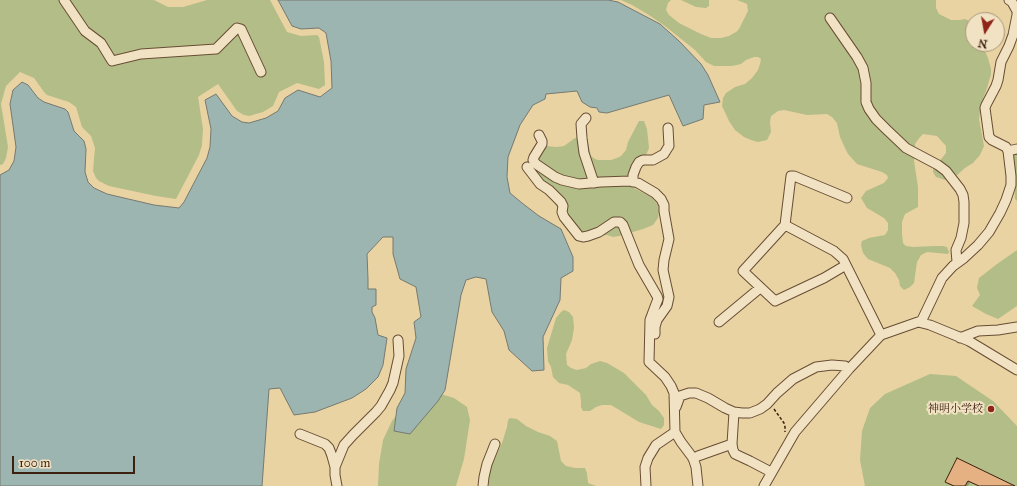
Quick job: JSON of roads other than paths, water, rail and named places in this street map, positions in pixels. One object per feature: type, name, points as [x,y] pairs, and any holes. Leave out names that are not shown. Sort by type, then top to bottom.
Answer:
[{"type":"street","points":[[64,0],[85,31],[102,44],[112,61],[141,54],[216,49],[236,28],[242,29],[261,72]]},
{"type":"street","points":[[921,322],[942,278],[957,262],[964,258],[978,245],[989,232],[1003,207],[1011,185],[1013,150],[992,140],[989,136],[985,108],[996,86],[1002,62],[1013,35],[1017,11],[1012,2],[1009,0]]},
{"type":"street","points":[[830,18],[863,68],[866,84],[866,102],[876,119],[906,148],[938,165],[946,171],[960,189],[964,202],[964,223],[961,238],[956,250],[957,262]]},
{"type":"street","points":[[586,118],[581,124],[582,138],[584,153],[594,183]]},
{"type":"street","points":[[633,182],[633,175],[639,162],[643,160],[654,160],[668,150],[668,128]]},
{"type":"street","points":[[539,135],[542,144],[533,160],[536,164],[555,177],[579,184],[625,181],[633,182],[655,193],[661,199],[664,205],[669,239],[663,270],[668,291],[668,303],[657,320],[655,327],[656,338],[649,350]]},
{"type":"street","points":[[526,167],[540,184],[549,190],[561,202],[564,217],[579,236],[588,236],[599,232],[614,222],[620,222],[623,225],[639,265],[658,299],[650,320],[649,362],[665,377],[674,393],[675,432],[693,459],[696,467],[698,486]]},
{"type":"street","points":[[846,265],[824,278],[775,301],[743,271],[785,225],[791,176],[847,198]]},
{"type":"street","points":[[785,225],[834,251],[842,259],[881,335]]},
{"type":"street","points":[[719,322],[760,288]]},
{"type":"street","points":[[764,486],[795,432],[849,368],[881,335],[921,322],[969,341],[1017,370]]},
{"type":"street","points":[[960,338],[978,331],[1017,327]]},
{"type":"street","points":[[335,467],[344,444],[376,412],[386,398],[393,383],[399,356],[398,340]]},
{"type":"street","points":[[675,411],[680,396],[689,393],[696,393],[734,412],[750,413],[760,409],[769,402],[793,379],[816,367],[832,365],[845,366],[849,368]]},
{"type":"street","points":[[734,412],[732,444],[735,454],[771,472]]},
{"type":"street","points":[[646,486],[645,467],[648,458],[656,445],[675,432]]},
{"type":"street","points":[[300,434],[325,444],[329,448],[335,467],[337,486]]},
{"type":"street","points":[[483,486],[487,464],[495,444]]},
{"type":"street","points":[[693,459],[732,444]]},
{"type":"water","points":[[278,0],[608,0],[618,2],[660,24],[679,41],[701,64],[708,75],[720,102],[704,105],[703,119],[683,126],[669,95],[607,113],[599,112],[597,108],[590,107],[582,102],[577,91],[546,94],[545,99],[533,105],[520,125],[508,157],[507,177],[510,193],[539,216],[561,229],[573,257],[573,271],[561,278],[560,300],[543,337],[544,370],[532,371],[509,350],[504,331],[492,312],[486,279],[476,277],[466,280],[461,295],[445,390],[438,401],[410,434],[394,431],[397,408],[405,393],[406,369],[416,338],[414,322],[421,317],[416,287],[400,279],[393,254],[393,237],[383,237],[367,254],[368,289],[376,289],[376,305],[372,307],[372,312],[375,318],[378,335],[387,338],[383,365],[378,377],[366,389],[352,398],[315,412],[294,415],[280,388],[269,389],[262,486],[0,486],[0,175],[9,170],[14,161],[16,147],[10,104],[13,90],[22,82],[28,85],[38,98],[44,102],[65,109],[68,112],[74,131],[84,141],[86,149],[85,172],[88,182],[94,188],[107,194],[154,205],[179,208],[184,202],[207,158],[210,147],[211,129],[205,100],[216,94],[232,116],[242,122],[249,123],[266,118],[278,111],[285,98],[298,90],[320,97],[332,88],[331,61],[326,33],[319,28],[301,29],[292,26]]},
{"type":"place","name":"神明小学校","points":[[991,409]]}]
